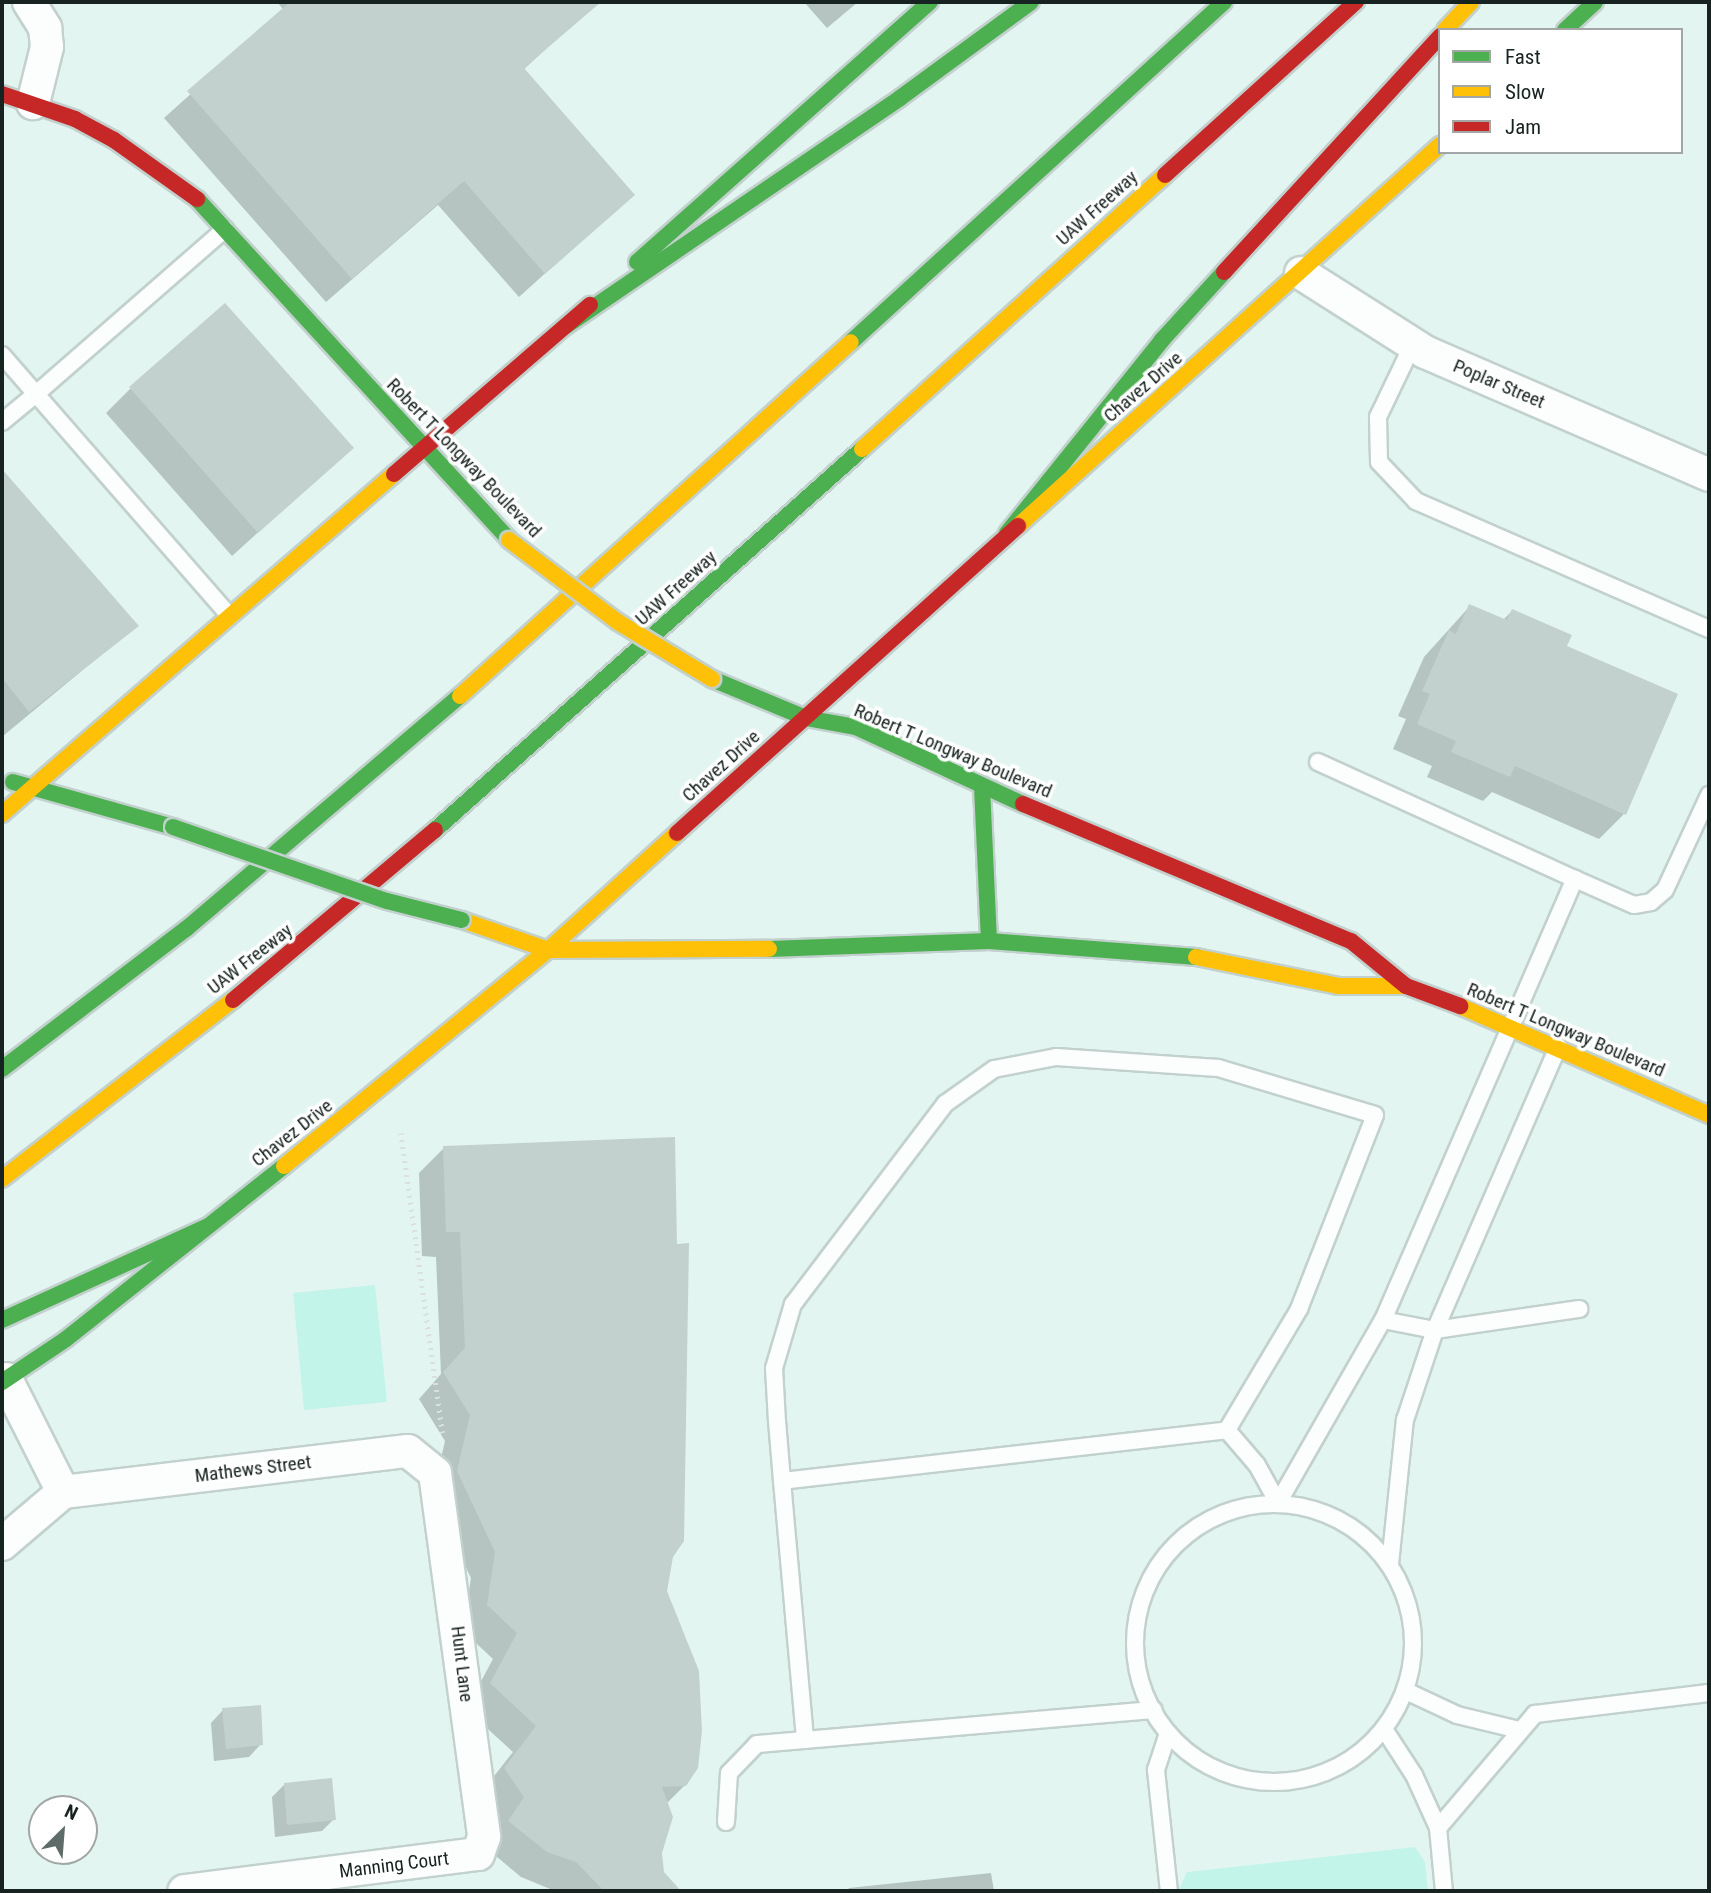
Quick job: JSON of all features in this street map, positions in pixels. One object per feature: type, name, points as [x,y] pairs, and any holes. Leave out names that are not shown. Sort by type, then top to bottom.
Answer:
[{"type":"main road","points":[[2,814],[31,785],[566,326],[930,2]]},
{"type":"main road","points":[[566,326],[900,97],[1031,2]]},
{"type":"main road","points":[[2,1069],[186,929],[490,670],[1224,2]]},
{"type":"main road","name":"UAW Freeway","points":[[2,1179],[296,951],[576,707],[1356,2]]},
{"type":"main road","points":[[1447,28],[1471,2]]},
{"type":"main road","points":[[1567,28],[1595,2]]},
{"type":"main road","points":[[1007,533],[1162,340],[1438,38]]},
{"type":"main road","name":"Robert T Longway Boulevard","points":[[2,94],[75,119],[151,163],[226,227],[394,419],[426,445],[509,540],[618,622],[712,679],[806,718],[856,727],[982,787],[1350,941],[1406,986],[1509,1026],[1709,1115]]},
{"type":"main road","name":"Chavez Drive","points":[[4,1381],[66,1339],[548,950],[1438,147]]},
{"type":"main road","name":"Robert T Longway Boulevard","points":[[2,781],[31,785],[173,827],[387,901],[462,920],[548,950],[687,952],[989,942],[1138,948],[1281,971],[1338,986],[1406,986]]},
{"type":"main road","points":[[982,787],[989,942]]},
{"type":"main road","points":[[2,1320],[208,1226]]},
{"type":"street","points":[[29,2],[45,28],[47,47],[33,103]]},
{"type":"street","name":"Poplar Street","points":[[1301,273],[1413,345],[1709,475]]},
{"type":"street","points":[[2,1544],[63,1492],[4,1381]]},
{"type":"street","name":"Mathews Street","points":[[63,1492],[408,1451],[440,1461]]},
{"type":"street","name":"Hunt Lane","points":[[440,1461],[484,1837],[478,1854]]},
{"type":"street","name":"Manning Court","points":[[184,1891],[478,1854]]},
{"type":"lane","points":[[2,422],[226,227]]},
{"type":"lane","points":[[1413,345],[1378,417],[1379,462],[1416,501],[1709,629]]},
{"type":"lane","points":[[2,355],[230,616]]},
{"type":"lane","points":[[1318,762],[1634,905],[1651,902],[1665,890],[1709,795]]},
{"type":"lane","points":[[1278,1503],[1383,1320],[1575,879]]},
{"type":"lane","points":[[1390,1564],[1405,1420],[1435,1330],[1558,1047]]},
{"type":"lane","points":[[805,1740],[774,1368],[793,1304],[945,1104],[994,1069],[1056,1057],[1218,1068],[1375,1115],[1299,1309],[1227,1430]]},
{"type":"lane","points":[[1383,1320],[1435,1330],[1579,1309]]},
{"type":"lane","points":[[1227,1430],[1257,1465],[1278,1503]]},
{"type":"lane","points":[[782,1481],[1227,1430]]},
{"type":"lane","points":[[1278,1503],[1321,1511],[1360,1532],[1390,1564],[1410,1615],[1414,1648],[1406,1691],[1384,1729],[1354,1758],[1317,1775],[1277,1782],[1224,1771],[1199,1760],[1168,1733],[1144,1694],[1134,1649],[1140,1604],[1159,1563],[1191,1530],[1232,1509],[1278,1503]]},
{"type":"lane","points":[[1406,1691],[1457,1715],[1519,1730]]},
{"type":"lane","points":[[1438,1829],[1535,1714],[1709,1693]]},
{"type":"lane","points":[[726,1822],[729,1773],[757,1744],[1154,1710]]},
{"type":"lane","points":[[1384,1729],[1414,1775],[1438,1829],[1444,1891]]},
{"type":"lane","points":[[1168,1733],[1156,1770],[1169,1891]]},
{"type":"path","points":[[401,1133],[440,1461]]},
{"type":"green space","points":[[375,1285],[387,1402],[304,1410],[293,1293]]},
{"type":"green space","points":[[1415,1847],[1425,1862],[1428,1891],[1178,1891],[1187,1872]]},
{"type":"building","points":[[290,2],[601,2],[524,68],[635,195],[545,274],[464,181],[352,279],[187,91]]},
{"type":"building","points":[[225,303],[354,448],[258,533],[129,387]]},
{"type":"building","points":[[2,469],[139,626],[29,712],[2,678]]},
{"type":"building","points":[[1469,604],[1507,620],[1512,609],[1572,635],[1567,646],[1678,694],[1626,815],[1515,766],[1510,777],[1451,752],[1456,741],[1417,724],[1430,694],[1422,691],[1449,630],[1456,634]]},
{"type":"building","points":[[675,1137],[677,1244],[689,1243],[684,1541],[673,1557],[667,1591],[699,1671],[702,1731],[698,1768],[686,1786],[662,1787],[673,1817],[662,1853],[664,1872],[681,1891],[604,1891],[576,1862],[547,1852],[508,1821],[524,1797],[504,1768],[536,1726],[490,1683],[517,1633],[487,1605],[495,1552],[457,1471],[470,1415],[443,1372],[465,1348],[460,1232],[446,1232],[443,1146]]},
{"type":"building","points":[[261,1705],[263,1745],[226,1749],[222,1708]]},
{"type":"building","points":[[332,1778],[336,1820],[287,1825],[284,1783]]},
{"type":"traffic: fast","points":[[637,262],[930,2]]},
{"type":"traffic: fast","points":[[566,326],[900,98],[1031,2]]},
{"type":"traffic: fast","points":[[851,342],[1224,2]]},
{"type":"traffic: fast","points":[[1567,28],[1595,2]]},
{"type":"traffic: fast","points":[[197,199],[509,540]]},
{"type":"traffic: fast","points":[[1007,533],[1162,340],[1224,272]]},
{"type":"traffic: fast","points":[[435,830],[862,449]]},
{"type":"traffic: fast","points":[[712,679],[806,718],[856,727],[1023,804]]},
{"type":"traffic: fast","points":[[2,1069],[186,929],[460,696]]},
{"type":"traffic: fast","points":[[13,782],[173,827]]},
{"type":"traffic: fast","points":[[982,787],[989,941]]},
{"type":"traffic: fast","points":[[173,827],[387,901],[462,920]]},
{"type":"traffic: fast","points":[[769,949],[989,941],[1196,957]]},
{"type":"traffic: fast","points":[[2,1382],[66,1339],[284,1166]]},
{"type":"traffic: fast","points":[[2,1320],[208,1226]]},
{"type":"traffic: slow","points":[[1447,28],[1471,2]]},
{"type":"traffic: slow","points":[[1018,526],[1438,147]]},
{"type":"traffic: slow","points":[[862,449],[1165,175]]},
{"type":"traffic: slow","points":[[460,696],[851,342]]},
{"type":"traffic: slow","points":[[2,814],[394,474]]},
{"type":"traffic: slow","points":[[509,540],[618,622],[712,679]]},
{"type":"traffic: slow","points":[[284,1166],[548,950],[677,833]]},
{"type":"traffic: slow","points":[[462,920],[548,950],[769,949]]},
{"type":"traffic: slow","points":[[1196,957],[1338,986],[1406,986]]},
{"type":"traffic: slow","points":[[2,1179],[233,1000]]},
{"type":"traffic: slow","points":[[1460,1006],[1709,1115]]},
{"type":"traffic: jam","points":[[1165,175],[1356,2]]},
{"type":"traffic: jam","points":[[1224,272],[1438,38]]},
{"type":"traffic: jam","points":[[2,94],[75,119],[114,140],[197,199]]},
{"type":"traffic: jam","points":[[394,474],[590,305]]},
{"type":"traffic: jam","points":[[677,833],[1018,526]]},
{"type":"traffic: jam","points":[[1023,804],[1351,941],[1406,986],[1460,1006]]},
{"type":"traffic: jam","points":[[233,1000],[435,830]]}]
